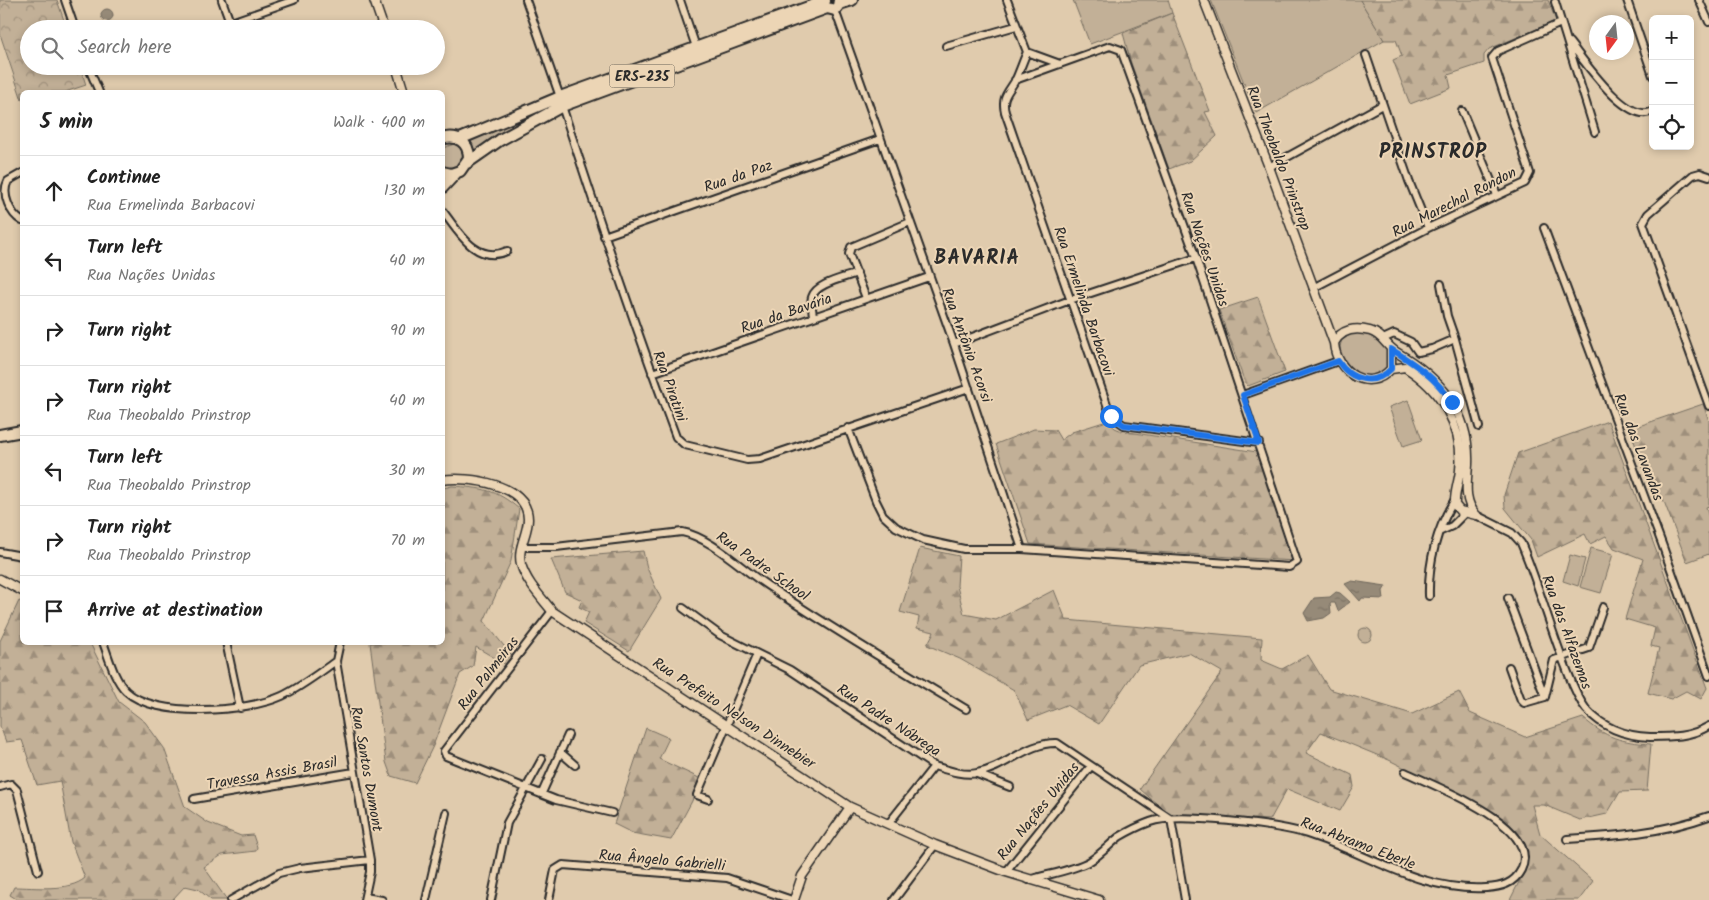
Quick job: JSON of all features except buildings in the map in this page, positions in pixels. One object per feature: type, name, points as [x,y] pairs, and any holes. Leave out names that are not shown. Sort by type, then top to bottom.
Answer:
[{"type":"main road","name":"ERS-235","points":[[445,185],[467,163],[561,102],[696,47],[832,4],[852,0]]},
{"type":"main road","name":"ERS-235","points":[[445,138],[460,139],[832,4]]},
{"type":"main road","points":[[460,139],[469,152],[467,163]]},
{"type":"main road","points":[[445,172],[456,173]]},
{"type":"main road","points":[[0,435],[20,431]]},
{"type":"street","points":[[65,0],[72,20]]},
{"type":"street","points":[[222,0],[229,20]]},
{"type":"street","points":[[236,20],[294,0]]},
{"type":"street","points":[[374,0],[381,20]]},
{"type":"street","name":"Rua Piratini","points":[[526,0],[604,236],[652,373],[676,437],[685,445],[747,460],[754,459],[970,388]]},
{"type":"street","points":[[680,0],[696,47]]},
{"type":"street","points":[[1007,0],[1027,52],[1060,64]]},
{"type":"street","name":"Rua Theobaldo Prinstrop","points":[[1204,0],[1269,167],[1326,326],[1334,343],[1338,361]]},
{"type":"street","points":[[1627,0],[1649,64]]},
{"type":"street","points":[[1699,0],[1709,22]]},
{"type":"street","points":[[1555,2],[1595,132]]},
{"type":"street","name":"Rua Antônio Acorsi","points":[[832,4],[970,388],[1022,549]]},
{"type":"street","name":"Rua Marechal Rondon","points":[[1313,288],[1428,228],[1525,183],[1530,173],[1492,58],[1498,51],[1562,24]]},
{"type":"street","points":[[946,46],[1016,26]]},
{"type":"street","points":[[1566,38],[1617,99],[1633,112],[1649,113]]},
{"type":"street","name":"Rua Nações Unidas","points":[[1015,80],[1110,46],[1122,50],[1196,258],[1298,558],[1295,565],[1289,567],[1022,549]]},
{"type":"street","name":"Rua Ermelinda Barbacovi","points":[[1027,52],[1015,80],[1007,90],[1004,98],[1005,112],[1111,416],[1118,423],[1188,435],[1259,443]]},
{"type":"street","points":[[1366,55],[1409,181],[1428,228]]},
{"type":"street","points":[[92,75],[99,90]]},
{"type":"street","points":[[399,75],[403,90]]},
{"type":"street","points":[[1269,167],[1382,105]]},
{"type":"street","points":[[1462,112],[1496,195]]},
{"type":"street","name":"Rua da Paz","points":[[604,236],[880,139]]},
{"type":"street","points":[[1709,176],[1700,173],[1693,175],[1648,214],[1643,223],[1709,406]]},
{"type":"street","points":[[20,174],[8,181],[5,189],[12,212],[20,219]]},
{"type":"street","points":[[445,214],[477,251],[488,255],[500,255],[507,251]]},
{"type":"street","points":[[866,298],[849,254],[853,245],[910,222]]},
{"type":"street","name":"Rua das Lavandas","points":[[1544,228],[1662,544],[1709,676]]},
{"type":"street","points":[[954,344],[1070,300],[1196,258]]},
{"type":"street","points":[[813,317],[811,298],[814,292],[821,287],[857,274]]},
{"type":"street","name":"Rua da Bavária","points":[[652,373],[929,277]]},
{"type":"street","points":[[1441,284],[1447,316],[1478,427]]},
{"type":"street","points":[[1326,326],[1341,333],[1361,330],[1371,331],[1391,349],[1421,367],[1434,378],[1452,402],[1463,429],[1467,446],[1467,498],[1476,515]]},
{"type":"street","points":[[1334,343],[1341,333]]},
{"type":"street","points":[[1382,339],[1394,334],[1411,342],[1418,352],[1455,340]]},
{"type":"street","points":[[1391,349],[1391,369]]},
{"type":"street","points":[[1243,395],[1338,361],[1348,373],[1362,380],[1381,378],[1391,369],[1405,367],[1415,373],[1440,397],[1457,434],[1460,458],[1454,500],[1444,518],[1430,563],[1429,596]]},
{"type":"street","points":[[848,428],[876,501],[883,515],[896,526],[924,540],[942,546],[964,549],[1022,549]]},
{"type":"street","name":"Rua Prefeito Nelson Dinnebier","points":[[445,480],[491,484],[516,495],[525,504],[528,519],[521,547],[520,562],[535,590],[552,611],[850,807],[890,823],[935,845],[1027,880],[1099,900]]},
{"type":"street","points":[[1454,500],[1457,509],[1476,515]]},
{"type":"street","points":[[1441,531],[1452,526],[1465,513]]},
{"type":"street","name":"Rua das Alfazemas","points":[[1476,515],[1512,533],[1521,543],[1561,656],[1579,699],[1599,721],[1614,730],[1630,736],[1674,737],[1692,734],[1709,726]]},
{"type":"street","name":"Rua Padre School","points":[[521,547],[556,547],[682,532],[692,534],[705,540],[762,583],[871,653],[966,708]]},
{"type":"street","points":[[0,552],[20,556]]},
{"type":"street","points":[[0,579],[20,590]]},
{"type":"street","points":[[1508,598],[1545,697]]},
{"type":"street","points":[[1545,697],[1554,660],[1561,656],[1589,648],[1603,606]]},
{"type":"street","name":"Rua Padre Nóbrega","points":[[683,608],[720,635],[790,670],[934,766],[956,772],[977,774],[1010,787]]},
{"type":"street","name":"Rua Palmeiras","points":[[527,789],[446,756],[444,749],[552,611]]},
{"type":"street","points":[[104,645],[119,682],[126,690],[138,699],[179,708],[240,708],[281,696],[336,660]]},
{"type":"street","points":[[227,645],[240,708]]},
{"type":"street","name":"Rua Santos Dumont","points":[[339,645],[336,660],[370,860],[370,872],[365,898]]},
{"type":"street","points":[[708,800],[697,795],[757,654]]},
{"type":"street","points":[[1509,666],[1521,700],[1524,703],[1545,697]]},
{"type":"street","points":[[542,793],[568,735]]},
{"type":"street","points":[[977,774],[1048,742],[1057,743],[1171,819],[1185,900]]},
{"type":"street","points":[[560,752],[575,765]]},
{"type":"street","points":[[491,900],[507,823],[542,758]]},
{"type":"street","points":[[890,823],[934,766]]},
{"type":"street","name":"Rua Nações Unidas","points":[[1006,872],[1091,766]]},
{"type":"street","name":"Travessa Assis Brasil","points":[[194,799],[354,772]]},
{"type":"street","name":"Rua Abramo Eberle","points":[[1027,880],[1088,862],[1131,830],[1152,821],[1171,819],[1277,827],[1308,834],[1408,876],[1435,884],[1474,889],[1492,888],[1507,885],[1517,878],[1524,864],[1524,850],[1520,840],[1508,828],[1491,815],[1405,772]]},
{"type":"street","points":[[0,788],[11,784],[17,790],[38,871]]},
{"type":"street","points":[[527,789],[542,793],[567,804],[612,812]]},
{"type":"street","points":[[793,900],[802,876],[850,807]]},
{"type":"street","points":[[426,900],[446,813]]},
{"type":"street","points":[[1568,839],[1643,834],[1677,827],[1709,816]]},
{"type":"street","points":[[894,900],[935,845]]},
{"type":"street","points":[[231,900],[279,873],[300,868],[370,860]]},
{"type":"street","name":"Rua Ângelo Gabrielli","points":[[549,900],[553,876],[557,867],[563,865],[715,876],[738,881],[793,900]]},
{"type":"street","points":[[365,898],[382,900]]},
{"type":"green space","points":[[0,0],[57,0],[64,20],[20,20],[20,75],[83,75],[86,85],[71,90],[20,90],[20,94],[0,34]]},
{"type":"green space","points":[[1073,0],[1168,0],[1172,13],[1090,44]]},
{"type":"green space","points":[[1211,0],[1360,0],[1384,40],[1256,113]]},
{"type":"green space","points":[[1360,0],[1548,0],[1556,21],[1489,49],[1484,55],[1484,63],[1448,75],[1451,88],[1410,104],[1393,60],[1402,56],[1396,40],[1384,40]]},
{"type":"green space","points":[[1172,13],[1210,111],[1205,112],[1217,136],[1190,161],[1169,169],[1131,63],[1123,33]]},
{"type":"green space","points":[[546,110],[486,142],[473,153],[467,138],[507,122]]},
{"type":"green space","points":[[454,144],[462,147],[466,155],[459,169],[445,168],[445,147]]},
{"type":"green space","points":[[1258,297],[1285,372],[1248,386],[1245,383],[1219,310]]},
{"type":"green space","points":[[1354,332],[1371,336],[1381,343],[1387,352],[1389,360],[1386,368],[1379,374],[1370,376],[1358,374],[1350,370],[1344,362],[1340,353],[1342,340]]},
{"type":"green space","points":[[1408,400],[1422,440],[1403,446],[1389,407]]},
{"type":"green space","points":[[1703,404],[1709,421],[1709,506],[1706,507],[1709,518],[1709,554],[1687,562],[1662,496],[1653,498],[1630,429]]},
{"type":"green space","points":[[1107,421],[1122,431],[1257,452],[1294,561],[1030,544],[996,444],[1034,429],[1055,430],[1061,440],[1072,432]]},
{"type":"green space","points":[[1608,421],[1707,688],[1701,699],[1686,691],[1671,699],[1648,693],[1659,648],[1651,646],[1655,628],[1625,619],[1643,559],[1614,548],[1606,536],[1590,544],[1585,534],[1537,557],[1531,540],[1505,508],[1504,495],[1518,453]]},
{"type":"green space","points":[[452,486],[472,488],[496,493],[519,509],[511,561],[484,621],[512,656],[505,664],[476,647],[473,666],[460,674],[433,746],[415,783],[391,776],[386,762],[370,645],[445,645],[445,488]]},
{"type":"green space","points":[[920,548],[959,556],[957,586],[964,614],[996,620],[1054,590],[1066,620],[1262,638],[1261,660],[1282,669],[1308,655],[1329,689],[1412,714],[1459,692],[1470,713],[1525,737],[1583,718],[1591,725],[1614,738],[1651,744],[1647,791],[1620,792],[1607,814],[1580,820],[1544,805],[1532,805],[1540,834],[1593,881],[1579,900],[1510,900],[1527,866],[1528,851],[1523,840],[1510,825],[1492,812],[1389,760],[1321,732],[1306,753],[1352,775],[1354,787],[1340,811],[1287,789],[1270,820],[1174,815],[1159,806],[1140,789],[1222,672],[1189,653],[1139,665],[1099,724],[1066,705],[1028,720],[1014,690],[960,659],[927,645],[934,632],[917,628],[919,617],[900,612]]},
{"type":"green space","points":[[1591,548],[1613,554],[1601,593],[1580,587]]},
{"type":"green space","points":[[643,551],[647,568],[661,599],[629,651],[584,623],[589,612],[579,607],[582,600],[565,592],[551,559]]},
{"type":"green space","points":[[1570,555],[1585,559],[1578,586],[1563,581]]},
{"type":"green space","points":[[19,601],[20,645],[91,645],[119,702],[145,722],[164,748],[185,807],[208,823],[241,836],[253,835],[257,847],[256,851],[222,855],[204,867],[227,900],[211,900],[198,889],[185,886],[172,900],[18,900],[10,895],[14,887],[61,887],[85,878],[71,842],[60,781],[37,785],[22,740],[6,742],[0,726],[0,641]]},
{"type":"green space","points":[[1362,628],[1368,628],[1372,635],[1368,642],[1362,642],[1358,638],[1358,632]]},
{"type":"green space","points":[[646,728],[669,738],[659,759],[699,778],[692,801],[671,840],[632,833],[614,824]]},
{"type":"water","points":[[105,9],[109,9],[113,13],[113,17],[110,20],[104,20],[101,17],[101,13]]},
{"type":"water","points":[[1352,581],[1386,586],[1383,591],[1384,599],[1362,598],[1360,601],[1345,584]]},
{"type":"water","points":[[1336,592],[1340,593],[1350,602],[1338,611],[1335,603],[1330,603],[1331,613],[1324,618],[1308,621],[1304,613],[1314,598],[1330,597]]},
{"type":"district","name":"PRINSTROP","points":[[1433,151]]},
{"type":"district","name":"BAVARIA","points":[[977,257]]},
{"type":"route","points":[[1111,416],[1118,423],[1124,425],[1259,443],[1243,395],[1338,361],[1342,368],[1354,377],[1362,380],[1381,378],[1391,369],[1391,349],[1421,367],[1434,378],[1452,402]]}]
